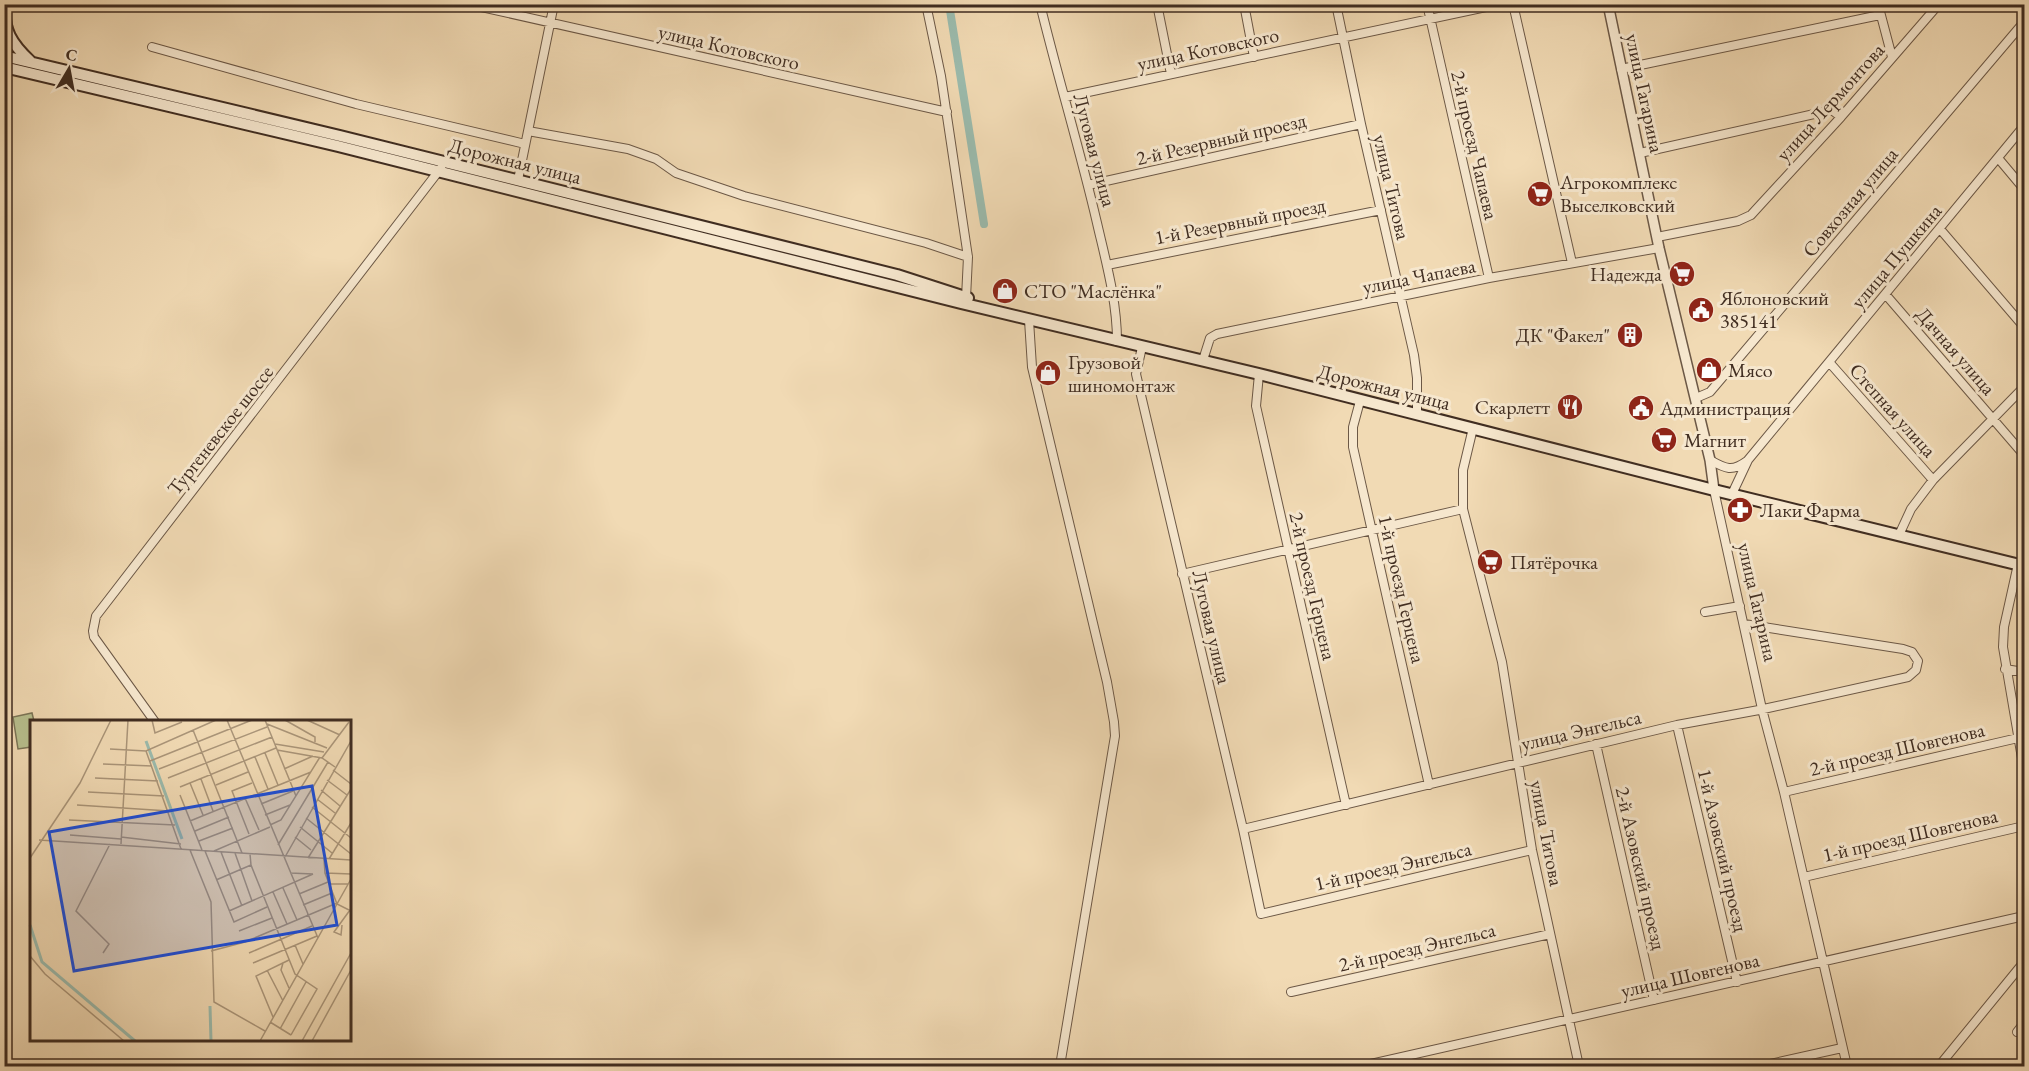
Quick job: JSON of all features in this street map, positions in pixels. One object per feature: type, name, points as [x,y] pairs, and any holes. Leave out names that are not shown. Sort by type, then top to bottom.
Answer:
[{"type":"main road","points":[[6,4],[6,24],[9,36],[15,48],[30,61]]},
{"type":"main road","name":"Дорожная улица","points":[[4,56],[1014,315]]},
{"type":"main road","name":"Дорожная улица","points":[[4,67],[441,167],[518,180],[897,275],[1029,320],[1203,360],[1714,490],[2021,565]]},
{"type":"street","name":"улица Котовского","points":[[468,4],[947,112]]},
{"type":"street","points":[[518,180],[554,4]]},
{"type":"street","points":[[926,4],[947,112],[968,257],[966,298]]},
{"type":"street","name":"Луговая улица","points":[[1040,4],[1107,265],[1117,314],[1117,341]]},
{"type":"street","points":[[1156,4],[1171,74]]},
{"type":"street","points":[[1244,4],[1254,57]]},
{"type":"street","name":"улица Титова","points":[[1336,4],[1401,296],[1417,378],[1417,414]]},
{"type":"street","name":"2-й проезд Чапаева","points":[[1427,4],[1489,278]]},
{"type":"street","name":"улица Котовского","points":[[1065,97],[1500,4]]},
{"type":"street","points":[[1513,4],[1572,263]]},
{"type":"street","name":"улица Гагарина","points":[[1608,4],[1659,248],[1710,460],[1714,490],[1762,709],[1785,792],[1847,1066]]},
{"type":"street","points":[[1878,4],[1892,57]]},
{"type":"street","name":"улица Лермонтова","points":[[1657,237],[1745,219],[1841,117],[1939,4]]},
{"type":"street","points":[[1622,69],[1880,15]]},
{"type":"street","name":"Совхозная улица","points":[[1696,398],[1710,392],[2025,22]]},
{"type":"street","points":[[152,47],[356,104],[525,144]]},
{"type":"street","points":[[1640,153],[1832,110],[1841,117]]},
{"type":"street","name":"2-й Резервный проезд","points":[[1088,185],[1361,124]]},
{"type":"street","name":"улица Пушкина","points":[[1732,494],[1748,460],[2025,126]]},
{"type":"street","points":[[528,131],[628,149],[656,159],[676,173],[744,196],[926,243],[968,257]]},
{"type":"street","points":[[1998,158],[2025,189]]},
{"type":"street","name":"Тургеневское шоссе","points":[[154,720],[94,637],[96,616],[441,167]]},
{"type":"street","name":"1-й Резервный проезд","points":[[1107,265],[1381,210]]},
{"type":"street","points":[[1940,229],[2025,327]]},
{"type":"street","name":"улица Чапаева","points":[[1203,360],[1210,338],[1217,334],[1489,278],[1659,248]]},
{"type":"street","name":"Дачная улица","points":[[1886,295],[2025,455]]},
{"type":"street","points":[[1029,320],[1032,367],[1108,690],[1115,736],[1060,1066]]},
{"type":"street","name":"Луговая улица","points":[[1142,347],[1136,374],[1261,914]]},
{"type":"street","name":"Степная улица","points":[[1829,362],[1933,480]]},
{"type":"street","name":"2-й проезд Герцена","points":[[1259,374],[1256,406],[1346,805]]},
{"type":"street","points":[[1899,535],[1911,509],[1933,480],[2025,387]]},
{"type":"street","name":"1-й проезд Герцена","points":[[1360,401],[1353,427],[1353,447],[1429,785]]},
{"type":"street","name":"улица Титова","points":[[1473,428],[1463,470],[1463,509],[1502,662],[1516,762],[1532,850],[1579,1066]]},
{"type":"street","points":[[1710,460],[1724,468],[1737,468],[1748,460]]},
{"type":"street","points":[[1182,574],[1463,509]]},
{"type":"street","points":[[2021,565],[2004,627],[2003,647],[2005,669],[2025,770]]},
{"type":"street","points":[[1705,612],[1740,606]]},
{"type":"street","name":"улица Энгельса","points":[[1243,829],[1677,725],[1908,677],[1916,670],[1918,661],[1912,652],[1903,649],[1744,624]]},
{"type":"street","points":[[2005,669],[2025,672]]},
{"type":"street","name":"1-й Азовский проезд","points":[[1677,725],[1737,982]]},
{"type":"street","name":"2-й проезд Шовгенова","points":[[1785,792],[2018,738]]},
{"type":"street","name":"2-й Азовский проезд","points":[[1596,744],[1654,1000]]},
{"type":"street","name":"1-й проезд Шовгенова","points":[[1804,877],[2025,826]]},
{"type":"street","name":"1-й проезд Энгельса","points":[[1261,914],[1532,850]]},
{"type":"street","name":"улица Шовгенова","points":[[1362,1066],[2025,916]]},
{"type":"street","name":"2-й проезд Энгельса","points":[[1291,992],[1550,934]]},
{"type":"street","points":[[1939,1066],[2025,962]]},
{"type":"street","points":[[2017,1032],[2025,1023]]},
{"type":"street","points":[[1761,1066],[1842,1048]]},
{"type":"green space","points":[[32,713],[34,720],[30,720],[30,747],[18,749],[13,717]]},
{"type":"waterway","points":[[949,4],[984,224]]},
{"type":"place","name":"Агрокомплекс Выселковский","points":[[1540,194]]},
{"type":"place","name":"Надежда","points":[[1682,274]]},
{"type":"place","name":"СТО \"Маслёнка\"","points":[[1005,291]]},
{"type":"place","name":"Яблоновский 385141","points":[[1701,310]]},
{"type":"place","name":"ДК \"Факел\"","points":[[1630,335]]},
{"type":"place","name":"Мясо","points":[[1709,370]]},
{"type":"place","name":"Грузовой шиномонтаж","points":[[1048,373]]},
{"type":"place","name":"Скарлетт","points":[[1570,407]]},
{"type":"place","name":"Администрация","points":[[1641,408]]},
{"type":"place","name":"Магнит","points":[[1664,440]]},
{"type":"place","name":"Лаки Фарма","points":[[1740,510]]},
{"type":"place","name":"Пятёрочка","points":[[1490,562]]}]
